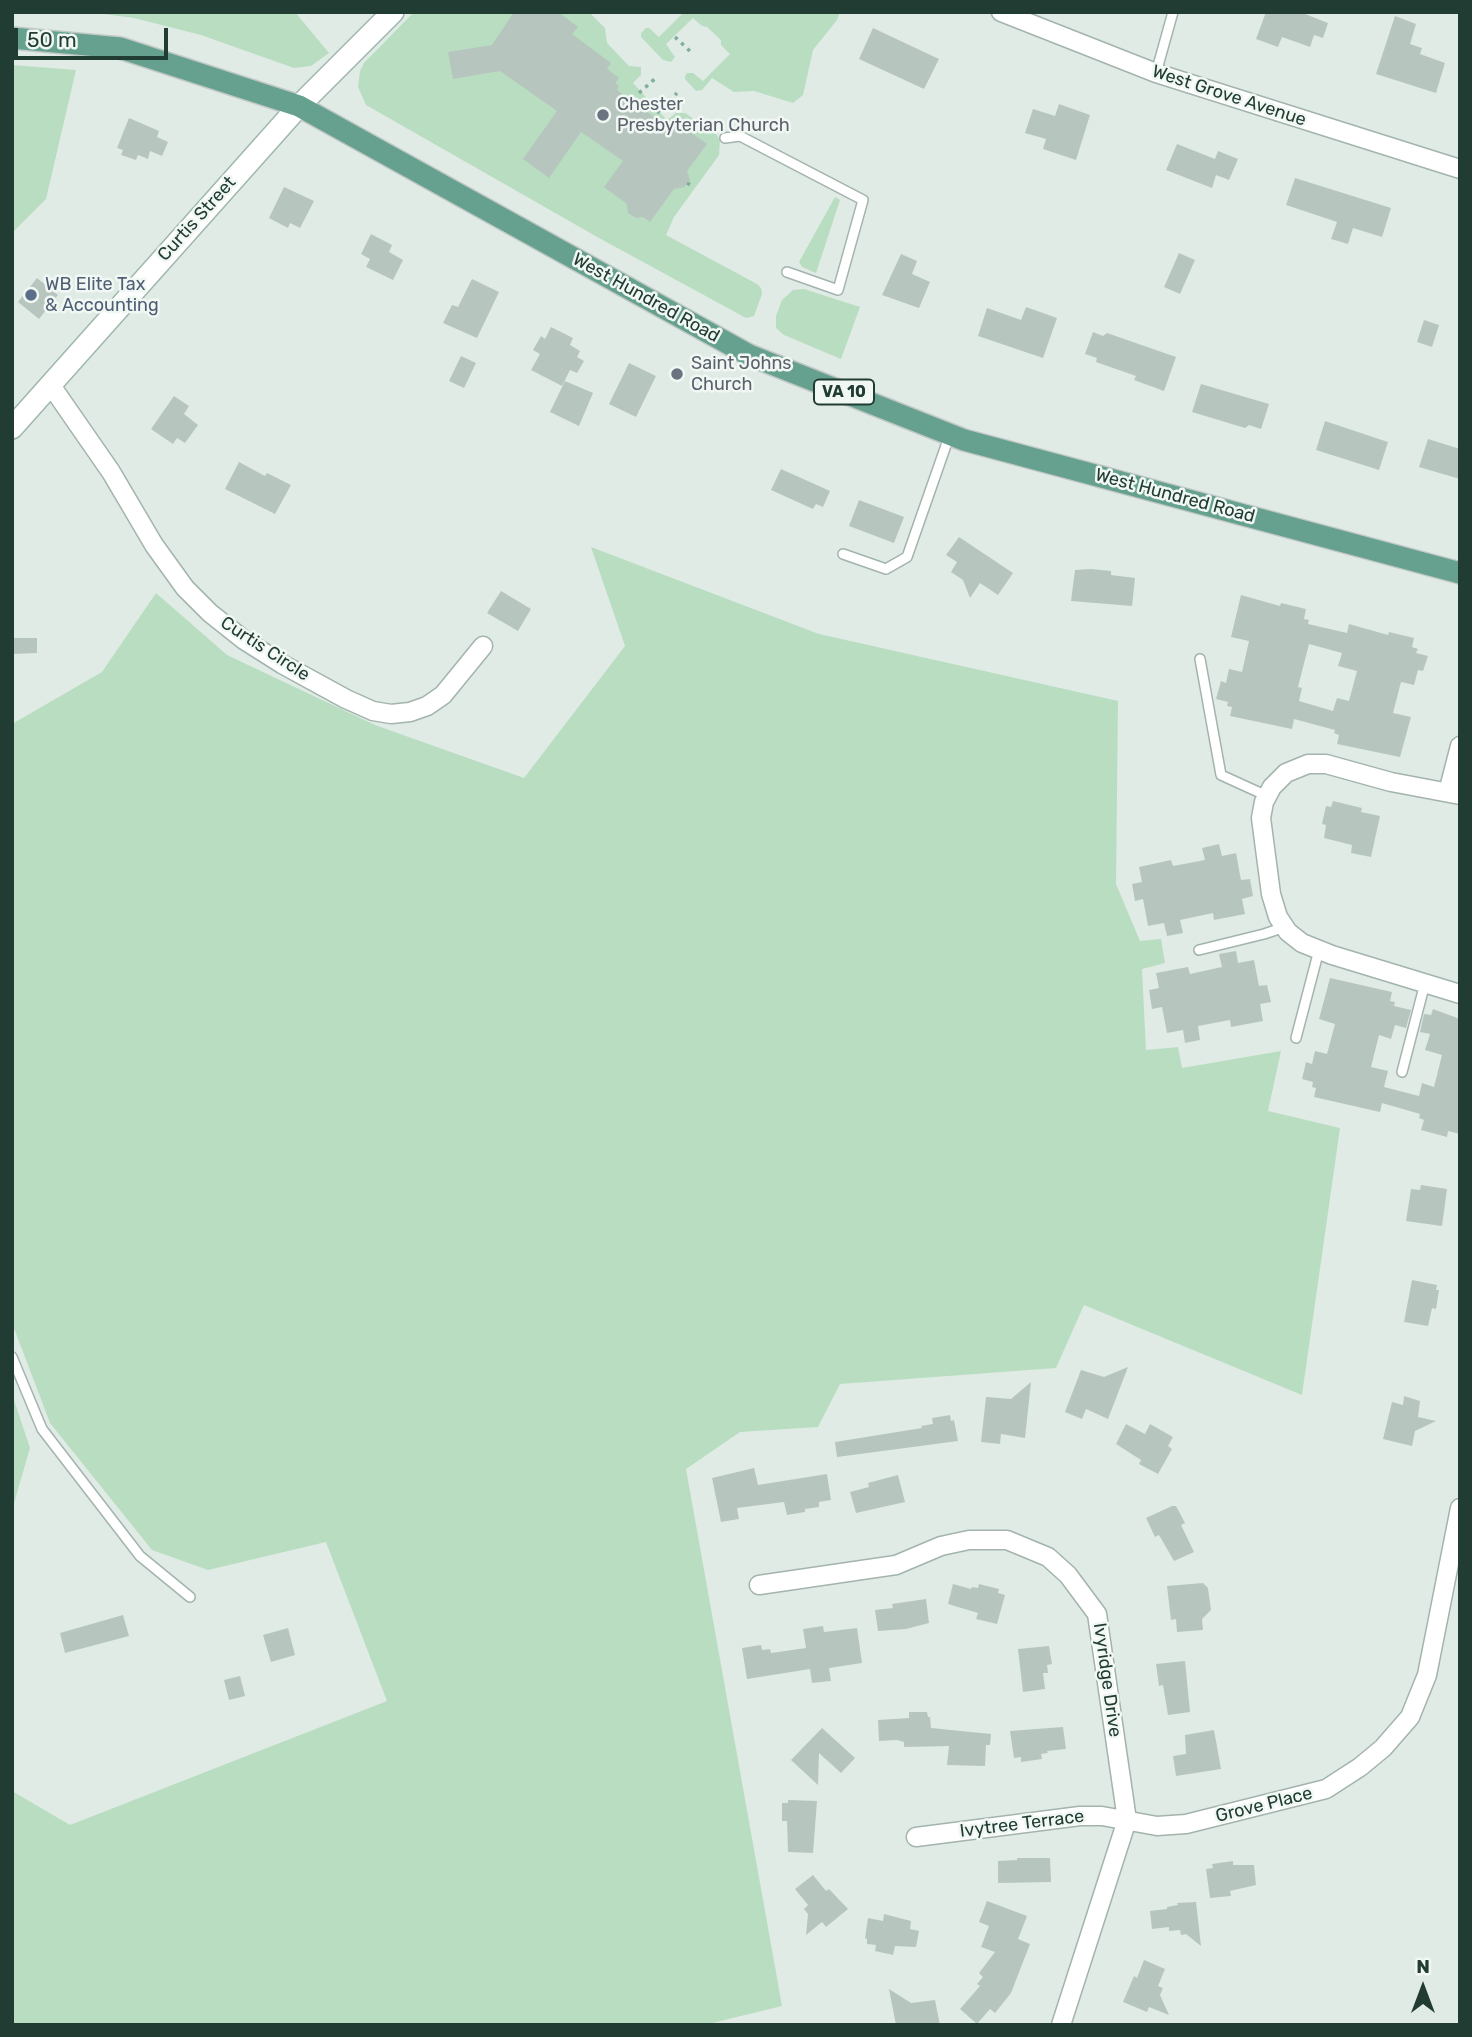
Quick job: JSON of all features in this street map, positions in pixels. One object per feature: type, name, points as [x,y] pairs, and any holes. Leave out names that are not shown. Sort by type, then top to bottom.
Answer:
[{"type":"main road","name":"West Hundred Road","points":[[12,38],[120,48],[299,106],[748,355],[950,434],[1460,573]]},
{"type":"street","name":"Curtis Street","points":[[12,428],[299,106],[393,12]]},
{"type":"street","name":"West Grove Avenue","points":[[1001,12],[1156,73],[1460,169]]},
{"type":"street","name":"Curtis Circle","points":[[50,384],[111,472],[154,545],[185,588],[210,613],[244,640],[282,664],[346,699],[373,711],[391,714],[428,706],[443,695],[483,646]]},
{"type":"street","points":[[1460,746],[1454,794],[1391,782],[1326,764],[1308,764],[1286,773],[1272,787],[1261,818],[1271,894],[1278,917],[1301,943],[1460,994]]},
{"type":"street","name":"Grove Place","points":[[1127,1820],[1157,1826],[1185,1824],[1326,1789],[1383,1748],[1410,1717],[1427,1675],[1460,1508]]},
{"type":"street","name":"Ivyridge Drive","points":[[759,1585],[896,1565],[941,1546],[969,1540],[1007,1540],[1048,1557],[1069,1575],[1097,1614],[1127,1820],[1061,2025]]},
{"type":"street","name":"Ivytree Terrace","points":[[916,1838],[1080,1816],[1127,1820]]},
{"type":"lane","points":[[1156,73],[1173,12]]},
{"type":"lane","points":[[725,138],[740,136],[863,200],[838,290],[786,272]]},
{"type":"lane","points":[[843,554],[886,569],[906,557],[950,434]]},
{"type":"lane","points":[[1200,659],[1221,775],[1267,796]]},
{"type":"lane","points":[[1199,950],[1285,927]]},
{"type":"lane","points":[[1296,1038],[1319,950]]},
{"type":"lane","points":[[1402,1072],[1425,983]]},
{"type":"lane","points":[[12,1357],[42,1429],[140,1556],[190,1597]]},
{"type":"path","points":[[676,37],[692,53]]},
{"type":"path","points":[[639,93],[658,76]]},
{"type":"path","points":[[657,113],[677,93]]},
{"type":"path","points":[[687,183],[692,186]]},
{"type":"green space","points":[[89,12],[295,12],[329,53],[311,66],[294,68],[201,35],[134,18]]},
{"type":"green space","points":[[414,12],[589,12],[605,28],[607,43],[629,66],[641,67],[641,75],[633,83],[667,120],[676,113],[685,113],[716,134],[720,140],[719,155],[674,217],[666,235],[757,284],[762,294],[754,316],[746,318],[366,105],[358,87],[364,63]]},
{"type":"green space","points":[[684,12],[840,12],[837,20],[813,50],[803,95],[793,103],[754,91],[734,92],[712,78],[702,90],[696,91],[685,76],[687,73],[693,73],[703,81],[730,54],[721,45],[721,40],[693,18],[666,44],[675,57],[671,62],[663,60],[641,37],[641,33],[649,28],[659,37]]},
{"type":"green space","points":[[12,65],[76,70],[46,199],[14,231],[12,230]]},
{"type":"green space","points":[[835,197],[840,200],[816,273],[802,267],[799,262]]},
{"type":"green space","points":[[804,289],[860,307],[841,359],[784,335],[776,328],[776,316],[782,300],[793,290]]},
{"type":"green space","points":[[591,547],[819,634],[1118,701],[1116,884],[1140,941],[1161,939],[1165,963],[1142,969],[1146,1050],[1178,1047],[1182,1068],[1281,1051],[1268,1111],[1340,1128],[1302,1395],[1084,1305],[1056,1368],[840,1384],[818,1427],[740,1432],[686,1469],[782,2006],[704,2025],[12,2025],[12,1791],[70,1825],[387,1701],[326,1542],[208,1570],[152,1550],[50,1423],[12,1323],[12,724],[102,672],[156,593],[227,655],[375,725],[524,778],[625,646]]},
{"type":"green space","points":[[12,1394],[30,1448],[12,1510]]},
{"type":"building","name":"Chester Presbyterian Church","points":[[514,12],[558,12],[578,27],[572,34],[611,63],[607,69],[619,78],[615,83],[619,86],[617,90],[669,128],[675,121],[707,144],[687,171],[690,180],[684,187],[674,189],[650,222],[628,213],[627,204],[604,187],[623,161],[581,132],[549,178],[523,159],[557,111],[500,71],[453,79],[448,52],[492,45]]},
{"type":"building","points":[[1266,12],[1300,12],[1328,23],[1323,38],[1314,35],[1310,47],[1282,37],[1278,47],[1256,39]]},
{"type":"building","points":[[1395,16],[1416,24],[1410,44],[1422,48],[1420,54],[1445,63],[1436,93],[1376,74]]},
{"type":"building","points":[[873,28],[939,59],[924,89],[859,59]]},
{"type":"building","points":[[1059,104],[1090,115],[1076,160],[1043,149],[1046,139],[1025,133],[1033,109],[1055,116]]},
{"type":"building","points":[[129,118],[159,131],[157,137],[168,142],[162,156],[150,151],[148,159],[138,155],[136,160],[121,155],[123,150],[117,148]]},
{"type":"building","points":[[1177,144],[1215,159],[1218,151],[1238,159],[1229,180],[1216,175],[1212,188],[1166,170]]},
{"type":"building","points":[[1295,178],[1391,208],[1382,237],[1353,228],[1348,244],[1331,239],[1337,222],[1286,205]]},
{"type":"building","points":[[284,187],[314,201],[300,228],[290,223],[288,228],[269,218]]},
{"type":"building","points":[[371,234],[392,245],[389,252],[403,260],[393,280],[366,267],[370,259],[361,254]]},
{"type":"building","points":[[1179,253],[1195,260],[1180,294],[1164,287]]},
{"type":"building","points":[[901,254],[917,261],[912,274],[930,282],[919,308],[882,295]]},
{"type":"building","points":[[37,278],[58,295],[39,319],[18,302]]},
{"type":"building","points":[[472,279],[499,292],[477,338],[443,323],[452,305],[458,307]]},
{"type":"building","points":[[1026,307],[1057,318],[1043,358],[978,336],[987,308],[1021,320]]},
{"type":"building","points":[[1424,320],[1439,325],[1432,347],[1417,342]]},
{"type":"building","points":[[551,327],[573,338],[570,345],[580,351],[577,357],[584,361],[577,373],[570,370],[562,386],[531,370],[540,354],[533,350],[541,336],[545,339]]},
{"type":"building","points":[[1093,332],[1103,336],[1107,333],[1176,357],[1164,391],[1134,380],[1136,376],[1096,362],[1097,358],[1085,354]]},
{"type":"building","points":[[461,356],[476,363],[464,388],[449,381]]},
{"type":"building","points":[[629,363],[656,376],[636,417],[609,404]]},
{"type":"building","points":[[565,381],[593,393],[579,426],[550,412]]},
{"type":"building","points":[[1201,384],[1269,404],[1261,429],[1249,425],[1245,428],[1192,412]]},
{"type":"building","points":[[174,396],[189,406],[184,414],[198,425],[185,443],[177,438],[173,444],[151,429]]},
{"type":"building","points":[[1325,421],[1388,442],[1379,470],[1316,450]]},
{"type":"building","points":[[1428,439],[1460,449],[1460,479],[1419,467]]},
{"type":"building","points":[[239,462],[265,476],[267,473],[291,485],[275,514],[225,489]]},
{"type":"building","points":[[781,469],[830,491],[823,507],[816,504],[813,509],[771,490]]},
{"type":"building","points":[[859,500],[904,517],[894,543],[849,526]]},
{"type":"building","points":[[959,537],[1013,573],[998,595],[980,583],[970,598],[963,580],[951,572],[957,562],[946,555]]},
{"type":"building","points":[[1091,569],[1135,578],[1132,606],[1071,601],[1075,570]]},
{"type":"building","points":[[501,591],[531,609],[518,631],[487,613]]},
{"type":"building","points":[[1241,595],[1280,606],[1281,603],[1306,609],[1304,619],[1309,620],[1308,624],[1347,633],[1349,624],[1388,635],[1389,632],[1414,638],[1412,647],[1418,649],[1416,653],[1428,656],[1423,671],[1418,670],[1414,685],[1401,682],[1393,713],[1411,717],[1400,757],[1337,744],[1339,735],[1334,733],[1335,730],[1294,719],[1292,729],[1230,716],[1232,707],[1227,706],[1228,702],[1216,699],[1221,681],[1226,683],[1229,669],[1242,672],[1249,641],[1231,637]],"holes":[[[1309,644],[1342,653],[1338,666],[1357,671],[1349,701],[1337,698],[1333,711],[1299,701],[1302,688],[1298,687]]]},
{"type":"building","points":[[12,638],[37,638],[37,653],[12,654]]},
{"type":"building","points":[[1333,801],[1362,808],[1361,812],[1380,816],[1371,857],[1351,853],[1352,845],[1324,838],[1326,825],[1322,824],[1326,806],[1331,807]]},
{"type":"building","points":[[1219,844],[1222,856],[1236,853],[1241,880],[1250,879],[1253,896],[1242,899],[1245,914],[1214,920],[1213,913],[1180,920],[1183,933],[1167,936],[1164,923],[1148,926],[1143,899],[1135,901],[1132,884],[1142,882],[1139,867],[1171,860],[1173,866],[1205,860],[1202,848]]},
{"type":"building","points":[[1236,951],[1238,963],[1254,960],[1259,986],[1267,985],[1271,1002],[1260,1004],[1263,1021],[1231,1027],[1230,1020],[1198,1026],[1200,1040],[1185,1043],[1183,1030],[1167,1033],[1162,1007],[1152,1009],[1149,990],[1159,988],[1156,973],[1188,967],[1190,974],[1222,967],[1219,954]]},
{"type":"building","points":[[1330,978],[1392,992],[1390,1001],[1395,1002],[1394,1006],[1411,1010],[1406,1028],[1395,1025],[1391,1039],[1379,1035],[1371,1067],[1388,1071],[1384,1087],[1419,1096],[1422,1083],[1434,1087],[1442,1055],[1425,1050],[1430,1034],[1420,1032],[1424,1014],[1431,1015],[1433,1009],[1460,1019],[1460,1134],[1448,1131],[1447,1137],[1421,1130],[1424,1120],[1419,1118],[1420,1114],[1382,1103],[1380,1112],[1314,1097],[1316,1088],[1312,1087],[1313,1082],[1302,1079],[1306,1062],[1312,1064],[1315,1051],[1327,1054],[1335,1024],[1319,1019]]},
{"type":"building","points":[[1421,1185],[1447,1189],[1442,1226],[1406,1221],[1411,1189],[1420,1190]]},
{"type":"building","points":[[1412,1280],[1437,1285],[1436,1290],[1439,1290],[1436,1309],[1432,1308],[1428,1326],[1404,1322]]},
{"type":"building","points":[[1128,1367],[1108,1419],[1086,1409],[1082,1419],[1065,1412],[1081,1370],[1104,1377]]},
{"type":"building","points":[[1031,1382],[1025,1438],[1001,1434],[1000,1444],[981,1442],[986,1397],[1011,1399]]},
{"type":"building","points":[[1404,1396],[1420,1401],[1418,1417],[1436,1421],[1415,1431],[1412,1446],[1383,1439],[1392,1402],[1403,1405]]},
{"type":"building","points":[[950,1415],[951,1421],[954,1420],[958,1441],[837,1457],[835,1442],[922,1428],[921,1426],[933,1424],[932,1418]]},
{"type":"building","points":[[1126,1424],[1145,1434],[1150,1424],[1173,1437],[1168,1446],[1172,1449],[1158,1474],[1139,1464],[1141,1460],[1116,1444]]},
{"type":"building","points":[[754,1468],[758,1485],[827,1474],[831,1500],[819,1502],[819,1507],[805,1509],[805,1512],[787,1515],[784,1502],[737,1508],[739,1519],[721,1522],[712,1478]]},
{"type":"building","points":[[898,1475],[905,1502],[856,1513],[850,1492],[869,1487],[868,1483]]},
{"type":"building","points":[[1176,1506],[1185,1523],[1181,1525],[1194,1552],[1174,1561],[1159,1535],[1155,1537],[1146,1518]]},
{"type":"building","points":[[1203,1583],[1208,1588],[1211,1610],[1202,1619],[1203,1630],[1177,1632],[1176,1619],[1171,1620],[1167,1586]]},
{"type":"building","points":[[953,1584],[971,1589],[978,1588],[979,1584],[999,1589],[998,1593],[1005,1595],[997,1624],[976,1619],[978,1613],[948,1604]]},
{"type":"building","points":[[926,1599],[929,1623],[906,1629],[878,1631],[875,1610],[893,1608],[892,1604]]},
{"type":"building","points":[[123,1615],[129,1636],[65,1653],[60,1633]]},
{"type":"building","points":[[823,1626],[824,1632],[857,1628],[862,1663],[829,1668],[831,1681],[812,1683],[810,1669],[747,1679],[742,1648],[761,1645],[762,1650],[770,1649],[771,1653],[806,1648],[803,1629]]},
{"type":"building","points":[[288,1628],[295,1655],[271,1662],[263,1635]]},
{"type":"building","points":[[1049,1646],[1052,1664],[1047,1665],[1048,1673],[1043,1673],[1045,1689],[1023,1692],[1018,1649]]},
{"type":"building","points":[[1185,1661],[1190,1712],[1168,1715],[1163,1685],[1159,1686],[1156,1664]]},
{"type":"building","points":[[240,1676],[245,1696],[229,1700],[224,1680]]},
{"type":"building","points":[[909,1712],[927,1712],[931,1728],[991,1734],[990,1745],[986,1745],[985,1766],[947,1765],[949,1746],[904,1747],[904,1742],[897,1740],[879,1741],[878,1720],[909,1718]]},
{"type":"building","points":[[1063,1727],[1066,1749],[1047,1751],[1048,1753],[1041,1754],[1042,1759],[1021,1762],[1021,1757],[1014,1758],[1010,1731]]},
{"type":"building","points":[[822,1728],[855,1758],[841,1773],[819,1753],[818,1785],[791,1760]]},
{"type":"building","points":[[1214,1730],[1221,1769],[1176,1776],[1173,1756],[1186,1754],[1185,1735]]},
{"type":"building","points":[[788,1800],[817,1801],[813,1853],[788,1852],[787,1821],[782,1821],[782,1803],[788,1803]]},
{"type":"building","points":[[1050,1858],[1051,1882],[998,1883],[998,1861]]},
{"type":"building","points":[[1233,1861],[1233,1865],[1254,1865],[1256,1885],[1230,1891],[1231,1896],[1210,1898],[1206,1869],[1213,1868],[1212,1864]]},
{"type":"building","points":[[813,1875],[826,1891],[829,1889],[848,1909],[826,1927],[822,1922],[806,1935],[808,1914],[804,1909],[808,1905],[795,1889]]},
{"type":"building","points":[[987,1901],[1027,1916],[1018,1939],[1030,1944],[1011,1993],[995,2013],[990,2009],[977,2024],[960,2009],[980,1986],[977,1984],[983,1977],[979,1973],[995,1952],[981,1947],[989,1926],[979,1922]]},
{"type":"building","points":[[1196,1902],[1201,1946],[1186,1934],[1181,1935],[1180,1930],[1169,1931],[1169,1927],[1152,1929],[1150,1911],[1167,1909],[1178,1905],[1177,1903]]},
{"type":"building","points":[[884,1914],[911,1921],[910,1929],[919,1931],[916,1947],[895,1946],[893,1955],[875,1951],[876,1945],[867,1944],[865,1938],[868,1918],[883,1921]]},
{"type":"building","points":[[1144,1960],[1165,1969],[1158,1986],[1163,1988],[1160,1995],[1169,2015],[1149,2007],[1147,2012],[1123,2002]]},
{"type":"building","points":[[889,1989],[911,2003],[935,2000],[940,2025],[896,2025]]},
{"type":"place","name":"Chester Presbyterian Church","points":[[603,115]]},
{"type":"place","name":"WB Elite Tax & Accounting","points":[[31,295]]},
{"type":"place","name":"Saint Johns Church","points":[[677,374]]}]
